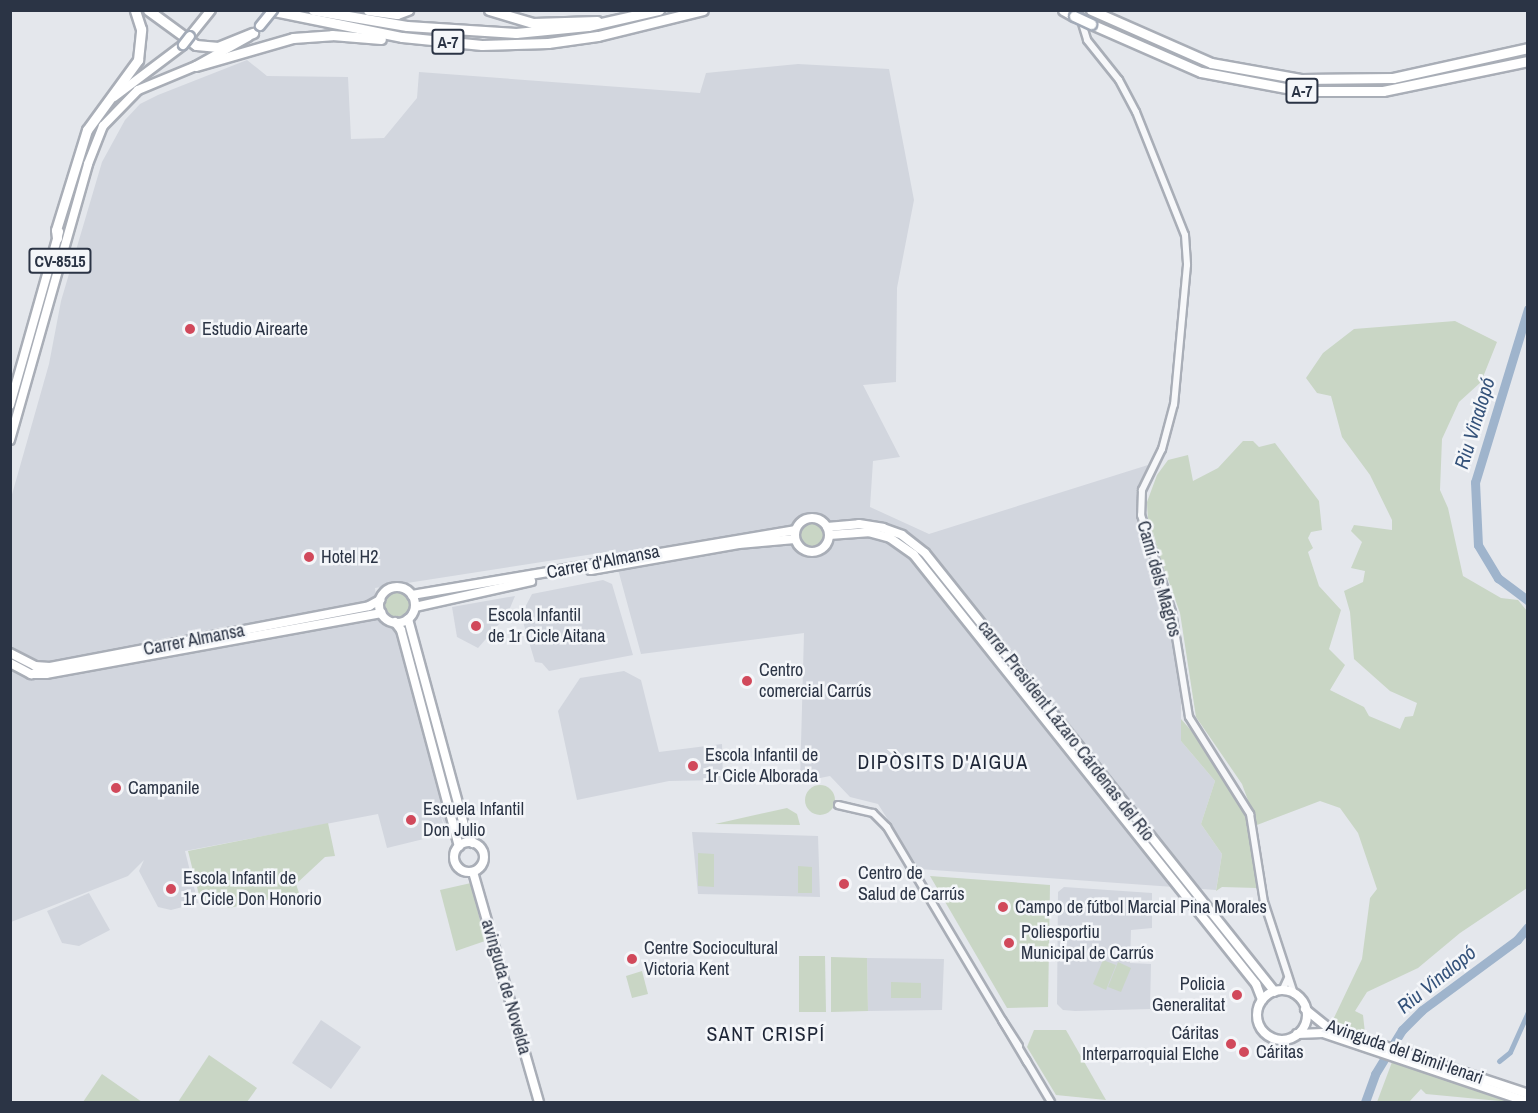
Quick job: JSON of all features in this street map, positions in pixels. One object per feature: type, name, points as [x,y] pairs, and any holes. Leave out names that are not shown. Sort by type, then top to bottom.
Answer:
[{"type":"highway","points":[[57,238],[56,230],[87,130],[138,60],[141,29],[135,10]]},
{"type":"highway","points":[[148,10],[196,45],[218,47],[253,33]]},
{"type":"highway","name":"A-7","points":[[271,10],[369,31],[472,44],[548,43],[615,33],[703,10]]},
{"type":"highway","name":"A-7","points":[[313,10],[388,23],[484,33],[561,29],[614,21],[659,10]]},
{"type":"highway","points":[[368,10],[397,14],[408,10]]},
{"type":"highway","points":[[489,10],[533,23],[614,21]]},
{"type":"highway","name":"A-7","points":[[1063,10],[1076,13],[1091,24],[1201,72],[1302,91],[1383,91],[1525,61]]},
{"type":"highway","name":"A-7","points":[[1091,10],[1172,50],[1211,63],[1301,79],[1393,78],[1525,49]]},
{"type":"highway","points":[[196,66],[293,38],[342,36],[506,50],[565,46],[615,33]]},
{"type":"main road","points":[[196,66],[253,33],[271,10]]},
{"type":"main road","name":"CV-8515","points":[[10,405],[90,130],[108,103],[128,85],[183,45],[210,12]]},
{"type":"main road","name":"CV-8515","points":[[10,440],[94,145],[112,113],[133,94],[196,66]]},
{"type":"main road","points":[[473,843],[459,846],[454,854],[456,865],[462,871],[473,872],[484,858],[480,848],[473,843],[466,832],[408,619],[415,607],[430,601],[606,567],[795,535],[810,518],[828,531],[823,548],[813,553],[802,550],[795,535]]},
{"type":"main road","name":"carrer President Lázaro Cárdenas del Río","points":[[828,531],[858,524],[883,528],[902,535],[926,553],[1279,991]]},
{"type":"main road","name":"carrer President Lázaro Cárdenas del Río","points":[[828,531],[868,532],[890,538],[914,555],[1256,984],[1262,1000]]},
{"type":"main road","name":"Carrer d'Almansa","points":[[412,595],[795,535]]},
{"type":"main road","points":[[415,607],[412,595],[403,588],[393,588],[380,600],[382,613],[401,630],[459,846]]},
{"type":"main road","name":"Carrer Almansa","points":[[10,653],[30,664],[49,664],[369,606],[380,600]]},
{"type":"main road","name":"Carrer Almansa","points":[[10,663],[31,674],[46,674],[382,613]]},
{"type":"main road","points":[[394,622],[408,619]]},
{"type":"main road","name":"avinguda de Novelda","points":[[473,872],[539,1102]]},
{"type":"main road","points":[[1279,991],[1294,994],[1305,1009],[1304,1024],[1298,1034],[1282,1040],[1266,1034],[1257,1017],[1262,1000],[1279,991]]},
{"type":"main road","name":"Avinguda del Bimil·lenari","points":[[1305,1009],[1317,1021],[1527,1102]]},
{"type":"main road","name":"Avinguda del Bimil·lenari","points":[[1298,1034],[1314,1032],[1527,1094]]},
{"type":"street","name":"Camí dels Magros","points":[[1076,13],[1087,40],[1119,80],[1136,112],[1185,235],[1187,265],[1174,404],[1168,433],[1142,490],[1140,507],[1172,612],[1189,717],[1250,814],[1264,902],[1283,950],[1288,978],[1294,994]]},
{"type":"street","points":[[838,805],[864,809],[879,818],[1051,1102]]},
{"type":"street","points":[[1279,991],[1288,978]]},
{"type":"shaded area","points":[[247,60],[267,76],[348,77],[351,139],[384,138],[417,98],[419,72],[700,93],[706,73],[798,64],[889,69],[914,200],[897,288],[896,382],[863,385],[900,457],[873,461],[870,507],[929,534],[1148,465],[1137,496],[1136,518],[1167,610],[1181,686],[1181,741],[1215,781],[1201,824],[1222,854],[1216,890],[919,869],[878,804],[850,797],[830,776],[800,782],[804,633],[641,654],[613,551],[375,588],[379,621],[398,633],[461,841],[453,843],[441,816],[444,827],[440,835],[387,848],[378,814],[185,851],[198,903],[171,910],[158,907],[139,871],[144,860],[128,876],[11,922],[11,498],[49,364],[61,301],[102,162],[125,120],[140,104],[158,95]]},
{"type":"shaded area","points":[[603,580],[612,584],[633,655],[549,671],[542,663],[535,662],[521,615],[532,594]]},
{"type":"shaded area","name":"Escola Infantil de 1r Cicle Aitana","points":[[515,596],[507,615],[478,648],[457,637],[452,607]]},
{"type":"shaded area","points":[[624,671],[641,680],[659,752],[722,744],[723,780],[669,781],[577,800],[558,711],[580,678]]},
{"type":"shaded area","points":[[692,832],[818,836],[820,897],[698,894]]},
{"type":"shaded area","points":[[1064,887],[1152,893],[1152,928],[1131,930],[1130,963],[1151,964],[1150,1009],[1075,1011],[1063,1010],[1057,1004],[1058,892]]},
{"type":"shaded area","points":[[89,893],[110,930],[79,946],[62,943],[47,911]]},
{"type":"shaded area","points":[[867,958],[944,959],[942,1010],[868,1011]]},
{"type":"shaded area","points":[[321,1020],[361,1047],[331,1089],[292,1063]]},
{"type":"green space","points":[[1455,321],[1497,342],[1481,382],[1459,402],[1442,439],[1440,490],[1448,508],[1463,576],[1501,598],[1518,600],[1527,611],[1527,888],[1460,933],[1418,968],[1367,992],[1355,1011],[1363,1015],[1365,1033],[1332,1022],[1362,959],[1370,898],[1377,889],[1358,833],[1340,808],[1320,801],[1257,825],[1242,784],[1196,717],[1180,613],[1148,523],[1147,502],[1157,475],[1168,460],[1188,455],[1193,481],[1218,468],[1243,441],[1253,441],[1259,447],[1275,443],[1319,501],[1322,530],[1311,532],[1308,538],[1313,548],[1308,552],[1319,586],[1341,610],[1329,649],[1345,665],[1330,690],[1364,707],[1369,716],[1400,729],[1405,717],[1413,716],[1417,703],[1390,691],[1354,659],[1350,612],[1344,591],[1363,582],[1365,571],[1351,568],[1362,542],[1351,531],[1354,525],[1392,530],[1392,520],[1370,475],[1342,437],[1331,396],[1317,393],[1306,378],[1323,353],[1354,329]]},
{"type":"green space","points":[[811,521],[821,524],[824,534],[821,544],[811,547],[801,544],[798,534],[801,524]]},
{"type":"green space","points":[[397,591],[406,595],[410,604],[406,613],[397,617],[388,613],[384,604],[388,595]]},
{"type":"green space","points":[[1181,719],[1217,760],[1246,813],[1257,888],[1222,887],[1216,891],[1222,854],[1201,824],[1215,781],[1181,741]]},
{"type":"green space","points":[[820,785],[830,790],[835,800],[830,810],[820,815],[810,810],[805,800],[810,790]]},
{"type":"green space","points":[[787,808],[797,814],[800,825],[715,824]]},
{"type":"green space","points":[[328,823],[335,856],[325,857],[296,884],[299,893],[229,908],[217,902],[219,897],[201,903],[188,851]]},
{"type":"green space","points":[[698,853],[714,854],[714,887],[698,886]]},
{"type":"green space","points":[[798,866],[812,867],[812,893],[798,893]]},
{"type":"green space","name":"Poliesportiu Municipal de Carrús","points":[[930,876],[1050,885],[1048,1007],[1007,1008]]},
{"type":"green space","points":[[471,883],[485,941],[456,951],[440,890]]},
{"type":"green space","points":[[799,956],[825,956],[826,1012],[799,1012]]},
{"type":"green space","points":[[831,957],[867,958],[868,1011],[831,1012]]},
{"type":"green space","points":[[1103,960],[1116,965],[1106,990],[1093,984]]},
{"type":"green space","points":[[1118,962],[1131,968],[1121,992],[1108,987]]},
{"type":"green space","points":[[642,971],[648,994],[632,998],[626,976]]},
{"type":"green space","points":[[891,982],[921,983],[921,998],[891,998]]},
{"type":"green space","points":[[1034,1030],[1066,1030],[1106,1100],[1056,1095],[1027,1047]]},
{"type":"green space","points":[[209,1055],[257,1088],[247,1102],[178,1102]]},
{"type":"green space","points":[[1392,1062],[1510,1102],[1426,1094],[1421,1089],[1409,1102],[1377,1102]]},
{"type":"green space","points":[[102,1074],[142,1102],[83,1102]]},
{"type":"waterway","name":"Riu Vinalopó","points":[[1528,309],[1475,482],[1478,545],[1498,578],[1528,601]]},
{"type":"waterway","name":"Riu Vinalopó","points":[[1365,1102],[1375,1074],[1402,1030],[1422,1010],[1517,940],[1528,927]]},
{"type":"waterway","points":[[1499,1061],[1510,1052],[1528,1012]]},
{"type":"place","name":"Estudio Airearte","points":[[190,329]]},
{"type":"place","name":"Hotel H2","points":[[309,557]]},
{"type":"place","name":"Escola Infantil de 1r Cicle Aitana","points":[[476,626]]},
{"type":"place","name":"Centro comercial Carrús","points":[[747,681]]},
{"type":"place","name":"Escola Infantil de 1r Cicle Alborada","points":[[693,766]]},
{"type":"place","name":"Campanile","points":[[116,788]]},
{"type":"place","name":"Escuela Infantil Don Julio","points":[[411,820]]},
{"type":"place","name":"Centro de Salud de Carrús","points":[[844,884]]},
{"type":"place","name":"Escola Infantil de 1r Cicle Don Honorio","points":[[171,889]]},
{"type":"place","name":"Campo de fútbol Marcial Pina Morales","points":[[1003,907]]},
{"type":"place","name":"Poliesportiu Municipal de Carrús","points":[[1009,943]]},
{"type":"place","name":"Centre Sociocultural Victoria Kent","points":[[632,959]]},
{"type":"place","name":"Policia Generalitat","points":[[1237,995]]},
{"type":"place","name":"Cáritas Interparroquial Elche","points":[[1231,1044]]},
{"type":"place","name":"Cáritas","points":[[1244,1052]]},
{"type":"district","name":"DIPÒSITS D'AIGUA","points":[[943,761]]},
{"type":"district","name":"SANT CRISPÍ","points":[[766,1033]]}]
